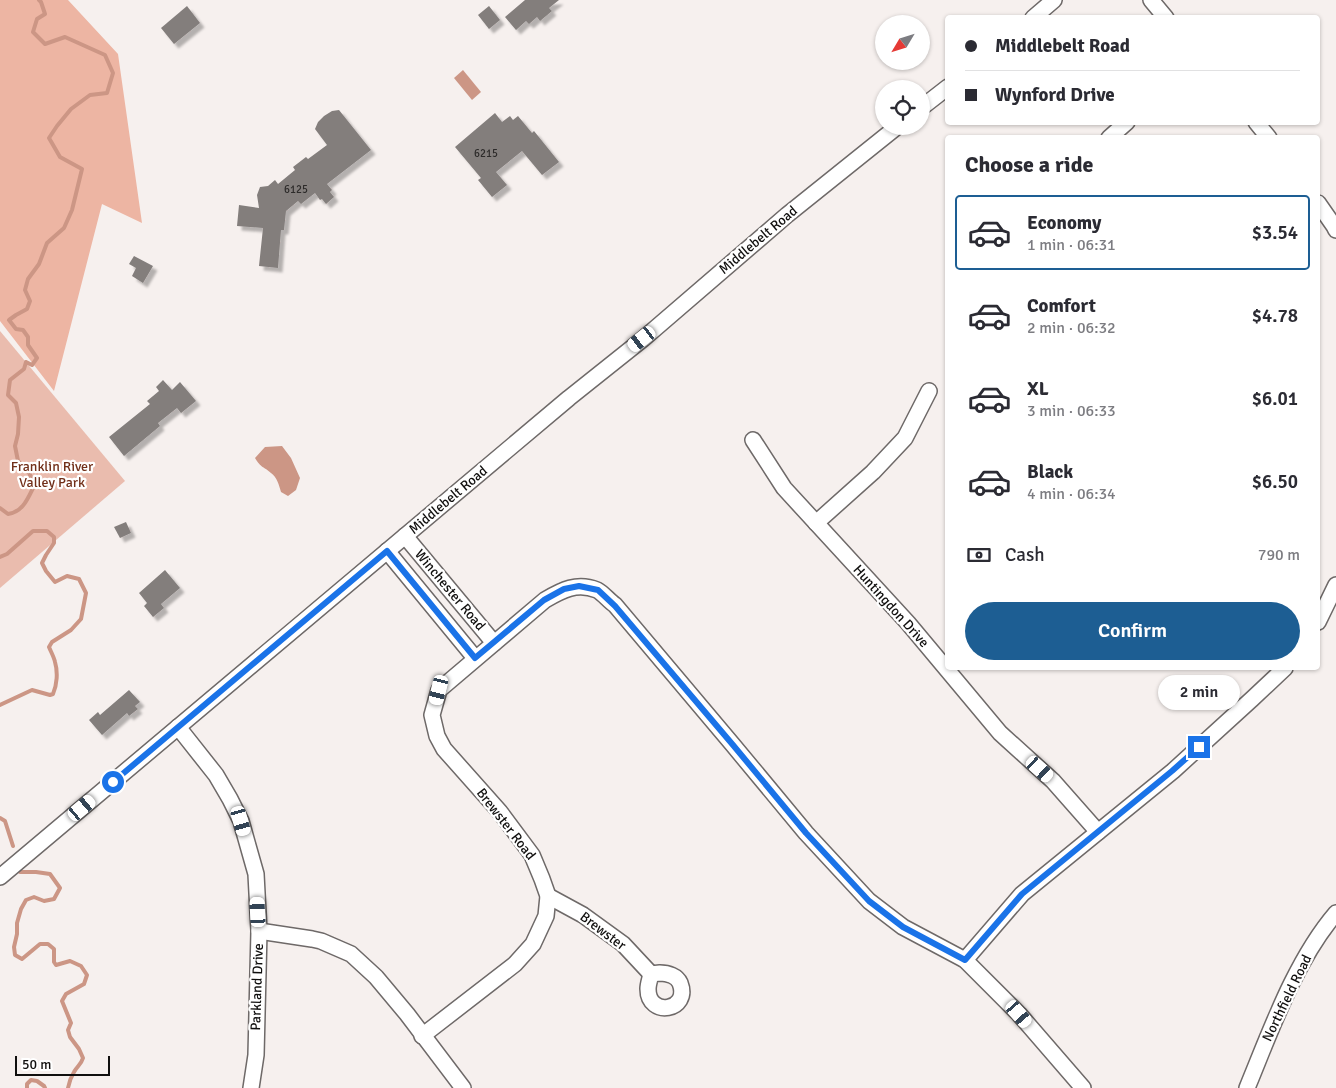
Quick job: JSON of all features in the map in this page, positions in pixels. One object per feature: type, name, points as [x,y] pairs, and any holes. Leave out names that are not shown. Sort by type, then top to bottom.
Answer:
[{"type":"street","points":[[1036,15],[1054,0]]},
{"type":"street","points":[[1151,0],[1164,15]]},
{"type":"street","points":[[930,101],[945,89]]},
{"type":"street","points":[[1112,135],[1124,125]]},
{"type":"street","points":[[1258,125],[1267,135]]},
{"type":"street","name":"Middlebelt Road","points":[[0,877],[569,398],[642,339],[787,215],[887,135]]},
{"type":"street","points":[[1320,206],[1336,230]]},
{"type":"street","points":[[816,523],[873,472],[904,438],[929,391]]},
{"type":"street","name":"Huntingdon Drive","points":[[753,440],[784,488],[908,623],[945,660]]},
{"type":"street","name":"Winchester Road","points":[[405,536],[484,651]]},
{"type":"street","name":"Winchester Road","points":[[387,551],[484,651]]},
{"type":"street","points":[[1320,618],[1336,585]]},
{"type":"street","name":"Winchester Road","points":[[484,651],[544,600],[564,589],[579,586],[598,590],[615,606],[806,833],[869,901],[903,927],[965,960],[1019,1014],[1084,1088]]},
{"type":"street","name":"Brewster Road","points":[[422,1036],[515,964],[533,944],[546,916],[548,896],[532,855],[500,812],[444,750],[437,736],[432,715],[439,690],[484,651]]},
{"type":"street","points":[[965,960],[1022,894],[1172,771],[1283,670]]},
{"type":"street","name":"Huntingdon Drive","points":[[957,672],[1000,733],[1053,781],[1098,832]]},
{"type":"street","name":"Parkland Drive","points":[[178,727],[216,775],[230,799],[241,821],[256,874],[259,931],[256,1055],[250,1088]]},
{"type":"street","name":"Brewster","points":[[548,896],[583,915],[623,944],[651,974]]},
{"type":"street","name":"Northfield Road","points":[[1247,1088],[1295,975],[1326,925],[1336,913]]},
{"type":"street","points":[[259,931],[321,941],[351,954],[376,977],[407,1014],[462,1088]]},
{"type":"green space","name":"Franklin River Valley Park","points":[[0,331],[125,481],[0,588]]},
{"type":"shaded area","points":[[0,0],[68,0],[118,54],[142,223],[102,204],[54,391],[0,321]]},
{"type":"shaded area","points":[[463,70],[481,92],[472,100],[454,78]]},
{"type":"shaded area","points":[[282,446],[291,458],[300,478],[296,490],[288,496],[281,492],[275,477],[255,458],[265,447]]},
{"type":"building","points":[[525,0],[559,0],[549,8],[552,11],[540,21],[537,17],[529,24],[526,21],[516,30],[505,17]]},
{"type":"building","points":[[187,6],[200,23],[174,44],[161,28]]},
{"type":"building","points":[[489,6],[500,20],[489,29],[478,15]]},
{"type":"building","points":[[339,110],[371,150],[327,184],[332,190],[330,192],[334,197],[326,204],[315,193],[301,204],[298,201],[286,211],[284,230],[281,230],[278,268],[259,266],[263,228],[237,226],[239,205],[259,208],[257,195],[260,187],[268,186],[275,180],[278,184],[295,170],[293,167],[327,145],[315,129],[318,122],[324,116],[332,111]]},
{"type":"building","points":[[495,113],[502,122],[510,116],[513,120],[518,116],[532,133],[534,131],[559,162],[542,175],[522,151],[496,172],[507,185],[492,197],[478,180],[481,178],[455,147]]},
{"type":"building","points":[[134,256],[153,266],[143,283],[132,276],[136,268],[129,264]]},
{"type":"building","points":[[163,380],[172,390],[180,382],[196,401],[181,413],[177,408],[158,423],[160,426],[124,456],[109,437],[150,404],[147,401],[159,391],[156,387]]},
{"type":"building","points":[[126,522],[131,533],[120,538],[114,527]]},
{"type":"building","points":[[165,570],[180,588],[161,604],[164,608],[153,617],[144,606],[147,603],[139,593]]},
{"type":"building","points":[[129,690],[140,702],[135,706],[138,709],[129,716],[127,713],[102,735],[89,720],[98,712],[100,715]]},
{"type":"waterway","points":[[0,508],[8,514],[18,510],[24,504],[34,486],[29,472],[18,461],[15,446],[19,417],[16,403],[8,395],[10,380],[24,369],[26,362],[32,365],[37,358],[28,345],[28,337],[23,330],[16,329],[9,320],[27,309],[30,301],[25,290],[28,279],[39,264],[47,243],[64,228],[72,210],[82,169],[60,157],[49,138],[71,109],[90,95],[107,93],[113,73],[105,55],[65,37],[45,44],[33,32],[37,19],[45,14],[39,0]]},
{"type":"waterway","points":[[0,557],[7,554],[33,531],[47,531],[54,537],[54,543],[42,563],[46,571],[55,582],[67,576],[79,579],[86,593],[81,619],[71,630],[52,642],[49,647],[57,670],[53,694],[50,695],[32,690],[0,705]]},
{"type":"waterway","points":[[0,818],[5,821],[13,846]]},
{"type":"waterway","points":[[20,872],[50,874],[60,888],[54,899],[44,901],[34,897],[26,900],[17,923],[15,955],[22,959],[40,944],[48,944],[54,949],[54,962],[56,965],[70,961],[81,966],[87,975],[84,984],[66,994],[62,1001],[71,1023],[68,1030],[70,1037],[83,1058],[75,1070],[68,1088]]},
{"type":"waterway","points":[[27,1088],[27,1084],[31,1080],[37,1081],[45,1088]]},
{"type":"route","points":[[113,782],[387,551],[475,658],[544,600],[564,589],[579,586],[598,590],[615,606],[806,833],[869,901],[903,927],[965,960],[1022,894],[1199,747]]}]
